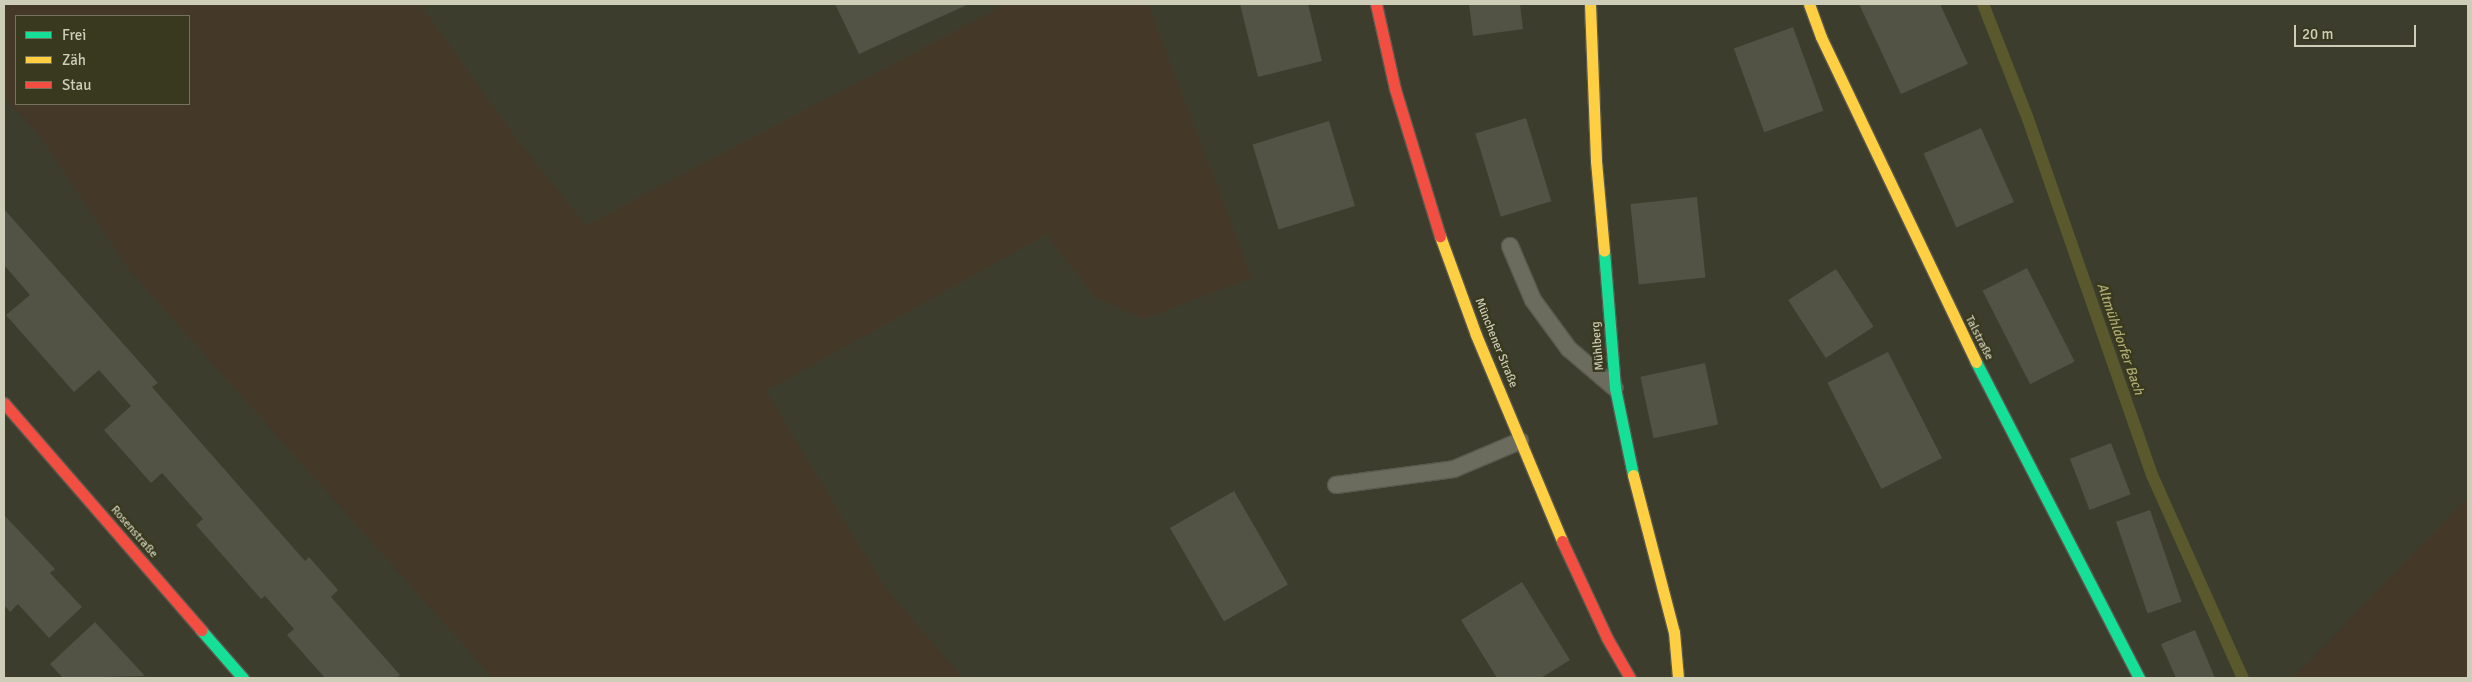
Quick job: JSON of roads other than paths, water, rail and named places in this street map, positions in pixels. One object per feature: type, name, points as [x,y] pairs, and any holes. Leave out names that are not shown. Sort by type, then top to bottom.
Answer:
[{"type":"street","name":"Münchener Straße","points":[[1376,4],[1396,89],[1429,204],[1476,336],[1564,546],[1630,678]]},
{"type":"street","name":"Mühlberg","points":[[1590,4],[1596,161],[1615,388],[1640,512],[1674,632],[1678,678]]},
{"type":"street","name":"Talstraße","points":[[1809,4],[1821,36],[1946,305],[2139,678]]},
{"type":"street","name":"Rosenstraße","points":[[4,403],[243,678]]},
{"type":"lane","points":[[1510,246],[1538,307],[1569,349],[1615,388]]},
{"type":"lane","points":[[1336,485],[1454,469],[1520,441]]},
{"type":"waterway","name":"Altmühldorfer Bach","points":[[1983,4],[2028,119],[2152,475],[2243,678]]}]
